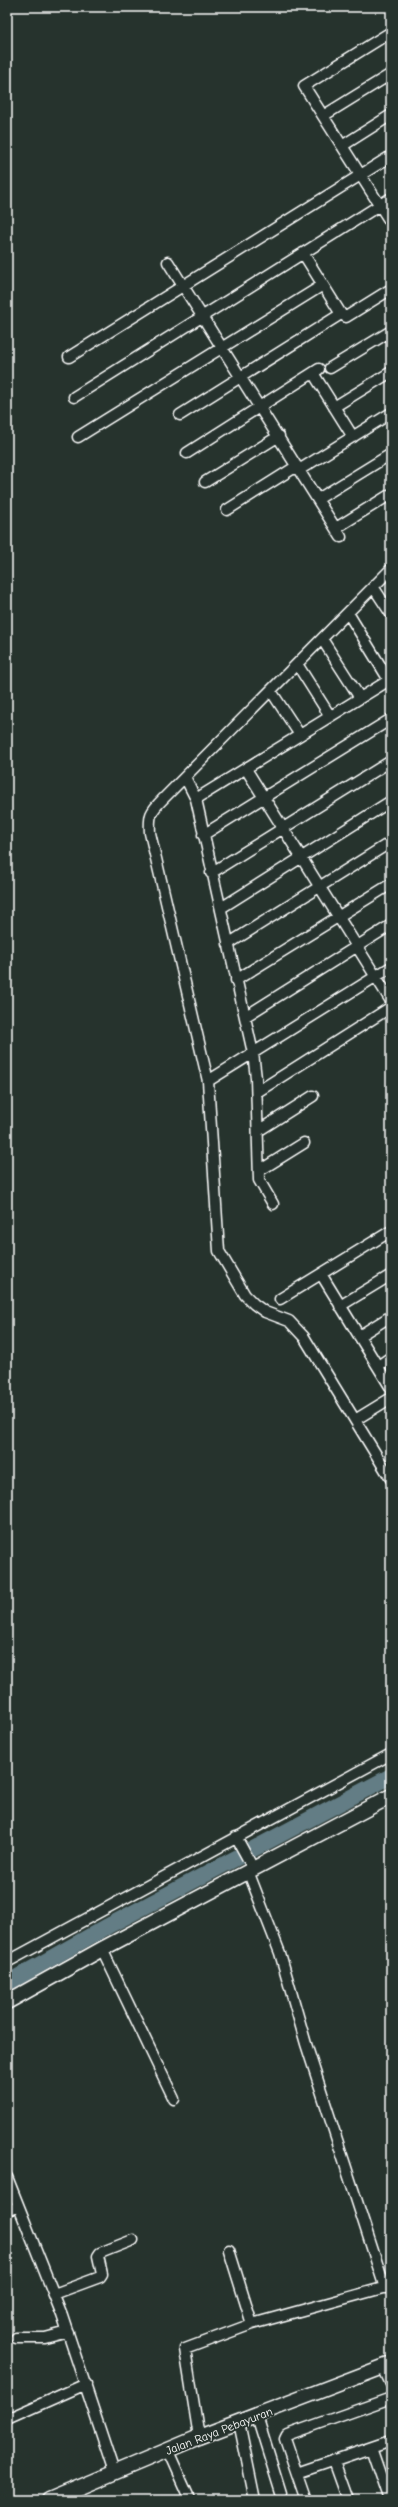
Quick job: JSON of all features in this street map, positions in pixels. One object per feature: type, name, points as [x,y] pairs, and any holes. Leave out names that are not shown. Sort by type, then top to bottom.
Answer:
[{"type":"street","points":[[391,32],[304,86],[360,175],[384,207],[391,223]]},
{"type":"street","points":[[323,116],[391,74]]},
{"type":"street","points":[[342,146],[391,115]]},
{"type":"street","points":[[69,357],[391,156]]},
{"type":"street","points":[[74,397],[303,253],[384,207],[391,198]]},
{"type":"street","points":[[303,253],[341,314],[346,317],[391,289]]},
{"type":"street","points":[[168,262],[339,533],[391,494]]},
{"type":"street","points":[[78,437],[323,285]]},
{"type":"street","points":[[180,415],[341,314]]},
{"type":"street","points":[[330,368],[391,331]]},
{"type":"street","points":[[187,453],[316,371],[334,407],[353,437]]},
{"type":"street","points":[[334,407],[391,372]]},
{"type":"street","points":[[228,510],[391,413]]},
{"type":"street","points":[[205,482],[278,436]]},
{"type":"street","points":[[318,499],[391,454]]},
{"type":"street","points":[[391,569],[374,588],[151,811],[149,819],[150,833],[208,1081],[219,1251],[245,1294],[254,1304],[264,1312],[289,1321],[295,1326],[391,1479]]},
{"type":"street","points":[[374,588],[391,614]]},
{"type":"street","points":[[196,799],[390,679],[348,613]]},
{"type":"street","points":[[322,639],[360,698]]},
{"type":"street","points":[[297,664],[330,716]]},
{"type":"street","points":[[271,691],[300,735]]},
{"type":"street","points":[[203,835],[391,719]]},
{"type":"street","points":[[211,873],[391,761]]},
{"type":"street","points":[[246,769],[391,1001]]},
{"type":"street","points":[[185,777],[196,799],[211,873],[221,908],[236,980],[246,1016],[253,1053],[258,1131],[259,1180],[273,1204]]},
{"type":"street","points":[[221,908],[391,802]]},
{"type":"street","points":[[228,944],[391,842]]},
{"type":"street","points":[[236,980],[391,884]]},
{"type":"street","points":[[246,1016],[391,925]]},
{"type":"street","points":[[208,1081],[391,967]]},
{"type":"street","points":[[256,1092],[391,1008]]},
{"type":"street","points":[[258,1131],[312,1096]]},
{"type":"street","points":[[259,1171],[304,1143]]},
{"type":"street","points":[[280,1299],[391,1231]]},
{"type":"street","points":[[321,1274],[391,1388]]},
{"type":"street","points":[[340,1306],[391,1274]]},
{"type":"street","points":[[359,1336],[391,1316]]},
{"type":"street","points":[[378,1366],[391,1358]]},
{"type":"street","points":[[355,1420],[391,1398]]},
{"type":"street","points":[[7,1962],[238,1842],[391,1754]]},
{"type":"street","points":[[7,2002],[251,1868],[391,1796]]},
{"type":"street","points":[[199,2437],[184,2349],[252,2324],[388,2287],[306,2044],[280,1953],[251,1868],[238,1842]]},
{"type":"street","points":[[102,1949],[174,2099]]},
{"type":"street","points":[[7,2177],[68,2332],[114,2472]]},
{"type":"street","points":[[7,2211],[18,2206]]},
{"type":"street","points":[[54,2294],[100,2277],[102,2274],[98,2256],[100,2253],[133,2240]]},
{"type":"street","points":[[229,2250],[252,2324]]},
{"type":"street","points":[[16,2338],[45,2338],[68,2332]]},
{"type":"street","points":[[387,2365],[391,2384]]},
{"type":"street","name":"Jalan Raya Pebayuran","points":[[49,2500],[199,2437],[387,2365]]},
{"type":"street","points":[[8,2417],[86,2384]]},
{"type":"street","points":[[306,2500],[285,2439],[287,2435],[391,2398]]},
{"type":"street","points":[[257,2416],[280,2493]]},
{"type":"street","points":[[239,2422],[255,2500]]},
{"type":"street","points":[[297,2473],[391,2442]]},
{"type":"street","points":[[372,2448],[389,2500]]},
{"type":"street","points":[[168,2451],[190,2500]]},
{"type":"street","points":[[334,2461],[348,2500]]},
{"type":"waterway","points":[[7,1983],[108,1926],[391,1776]]}]
